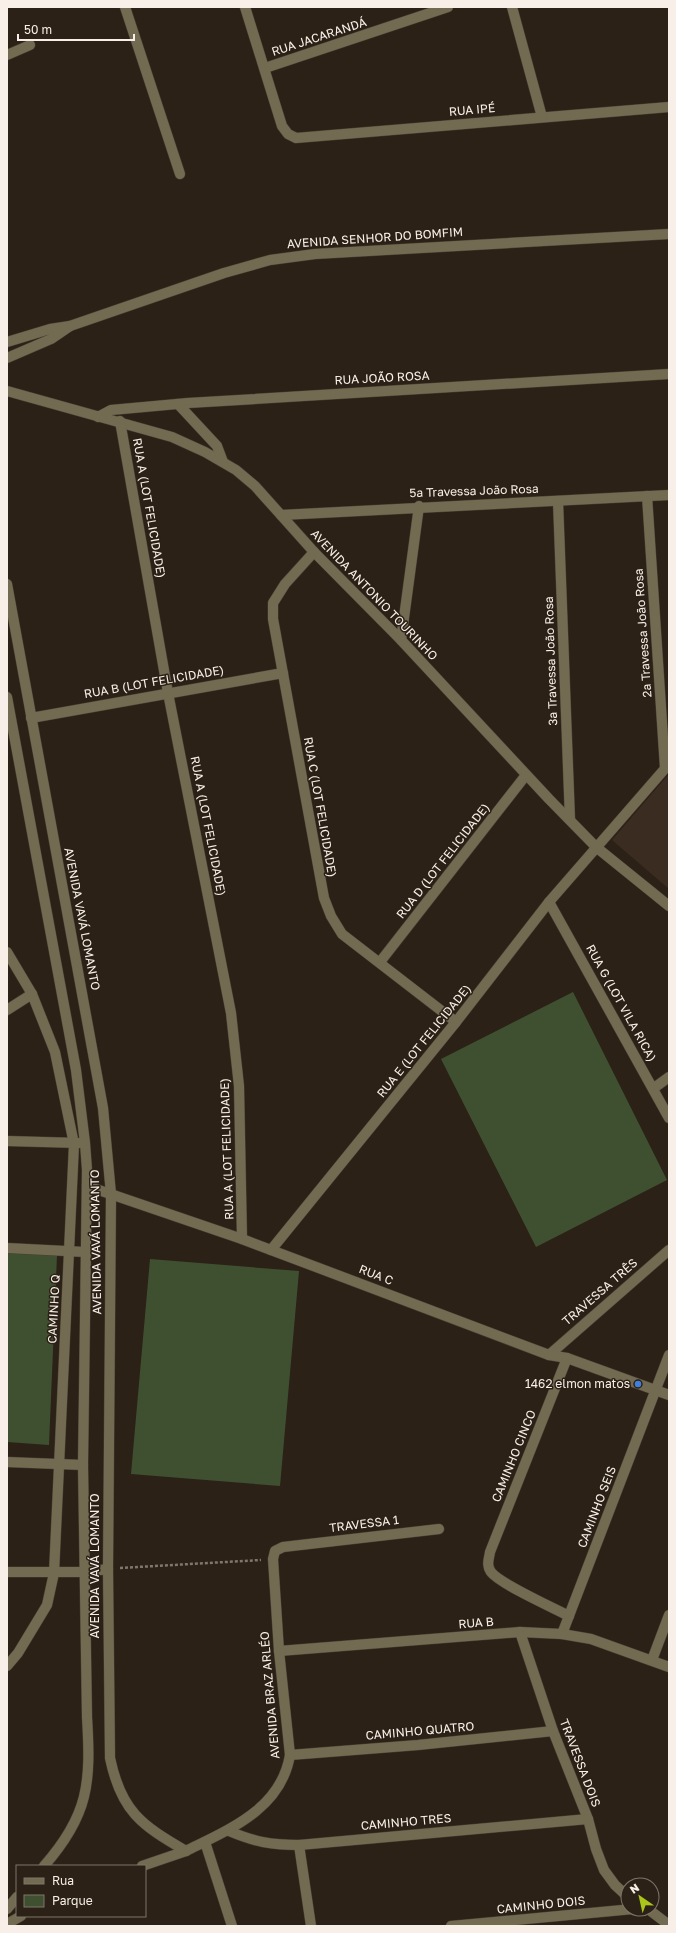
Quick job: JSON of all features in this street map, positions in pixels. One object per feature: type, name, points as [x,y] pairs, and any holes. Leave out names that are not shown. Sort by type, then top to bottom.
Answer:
[{"type":"street","points":[[125,7],[180,174]]},
{"type":"street","points":[[245,7],[265,68]]},
{"type":"street","name":"RUA JACARANDÁ","points":[[265,68],[448,7]]},
{"type":"street","points":[[512,7],[542,117]]},
{"type":"street","points":[[7,55],[30,45]]},
{"type":"street","name":"RUA IPÉ","points":[[265,68],[282,126],[288,134],[296,138],[669,107]]},
{"type":"street","name":"AVENIDA SENHOR DO BOMFIM","points":[[7,342],[50,329],[70,326],[224,273],[270,260],[323,253],[669,234]]},
{"type":"street","name":"AVENIDA SENHOR DO BOMFIM","points":[[7,358],[50,339],[70,326]]},
{"type":"street","name":"RUA JOÃO ROSA","points":[[98,417],[111,410],[178,404],[669,374]]},
{"type":"street","name":"AVENIDA ANTONIO TOURINHO","points":[[7,391],[172,436],[205,452],[236,470],[255,486],[314,552],[401,640],[526,775],[596,847],[669,906]]},
{"type":"street","points":[[178,404],[217,446],[223,462]]},
{"type":"street","name":"RUA A (LOT FELICIDADE)","points":[[120,421],[168,693],[231,1013],[240,1086],[242,1239]]},
{"type":"street","name":"5ª Travessa João Rosa","points":[[281,515],[419,506],[669,495]]},
{"type":"street","name":"2ª Travessa João Rosa","points":[[647,496],[667,766]]},
{"type":"street","name":"3ª Travessa João Rosa","points":[[558,501],[570,820]]},
{"type":"street","points":[[401,640],[419,506]]},
{"type":"street","name":"RUA C (LOT FELICIDADE)","points":[[314,552],[285,584],[273,603],[273,619],[324,898],[331,916],[342,934],[456,1022]]},
{"type":"street","name":"AVENIDA VAVÁ LOMANTO","points":[[7,584],[84,995],[103,1108],[111,1194],[108,1569],[110,1758],[113,1776],[127,1805],[139,1820],[157,1834],[186,1850]]},
{"type":"street","name":"RUA B (LOT FELICIDADE)","points":[[31,718],[283,673]]},
{"type":"street","name":"AVENIDA VAVÁ LOMANTO","points":[[7,697],[76,1070],[85,1143],[86,1186],[83,1466],[86,1572],[87,1717],[89,1752],[88,1780],[80,1815],[58,1850],[45,1865]]},
{"type":"street","name":"RUA E (LOT FELICIDADE)","points":[[271,1250],[456,1022],[549,902],[667,766]]},
{"type":"street","name":"RUA D (LOT FELICIDADE)","points":[[380,962],[526,775]]},
{"type":"street","name":"RUA G (LOT VILA RICA)","points":[[549,902],[654,1088],[669,1118]]},
{"type":"street","name":"CAMINHO Q","points":[[7,952],[32,994],[55,1052],[74,1144],[54,1573],[47,1605],[18,1653],[7,1666]]},
{"type":"street","points":[[7,1010],[32,994]]},
{"type":"street","points":[[654,1088],[669,1077]]},
{"type":"street","points":[[7,1141],[74,1144],[85,1143]]},
{"type":"street","name":"RUA C","points":[[86,1186],[242,1239],[549,1354],[567,1358],[669,1395]]},
{"type":"street","points":[[7,1248],[85,1252]]},
{"type":"street","name":"TRAVESSA TRÊS","points":[[549,1354],[669,1250]]},
{"type":"street","name":"CAMINHO SEIS","points":[[562,1634],[669,1355]]},
{"type":"street","name":"CAMINHO CINCO","points":[[567,1358],[490,1552],[488,1564],[492,1573],[502,1582],[569,1616]]},
{"type":"street","points":[[7,1462],[58,1466],[83,1466]]},
{"type":"street","name":"TRAVESSA 1","points":[[272,1559],[273,1555],[279,1548],[440,1529]]},
{"type":"street","name":"AVENIDA BRAZ ARLÉO","points":[[145,1865],[186,1850],[229,1831],[252,1814],[273,1795],[288,1770],[290,1756],[279,1651],[272,1559]]},
{"type":"street","points":[[7,1572],[54,1573],[86,1572],[108,1569]]},
{"type":"street","points":[[652,1660],[669,1615]]},
{"type":"street","name":"RUA B","points":[[279,1651],[520,1632],[562,1634],[592,1639],[669,1667]]},
{"type":"street","name":"TRAVESSA DOIS","points":[[520,1632],[553,1730],[588,1819],[596,1849],[604,1870],[615,1886],[620,1890]]},
{"type":"street","name":"CAMINHO QUATRO","points":[[290,1756],[418,1745],[553,1730]]},
{"type":"street","name":"CAMINHO TRES","points":[[229,1831],[247,1839],[274,1845],[299,1845],[588,1819]]},
{"type":"street","points":[[205,1842],[232,1926]]},
{"type":"street","points":[[299,1845],[311,1926]]},
{"type":"street","points":[[7,1909],[16,1898]]},
{"type":"street","name":"CAMINHO DOIS","points":[[451,1926],[620,1910]]},
{"type":"street","points":[[7,1924],[19,1917]]},
{"type":"street","points":[[658,1917],[669,1925]]},
{"type":"path","points":[[108,1569],[272,1559]]},
{"type":"shaded area","points":[[669,774],[669,889],[612,840]]},
{"type":"green space","points":[[573,992],[667,1180],[536,1247],[441,1059]]},
{"type":"green space","points":[[7,1253],[57,1255],[49,1445],[7,1442]]},
{"type":"green space","points":[[150,1259],[299,1271],[280,1486],[131,1474]]},
{"type":"place","name":"1462 elmon matos","points":[[638,1384]]}]
